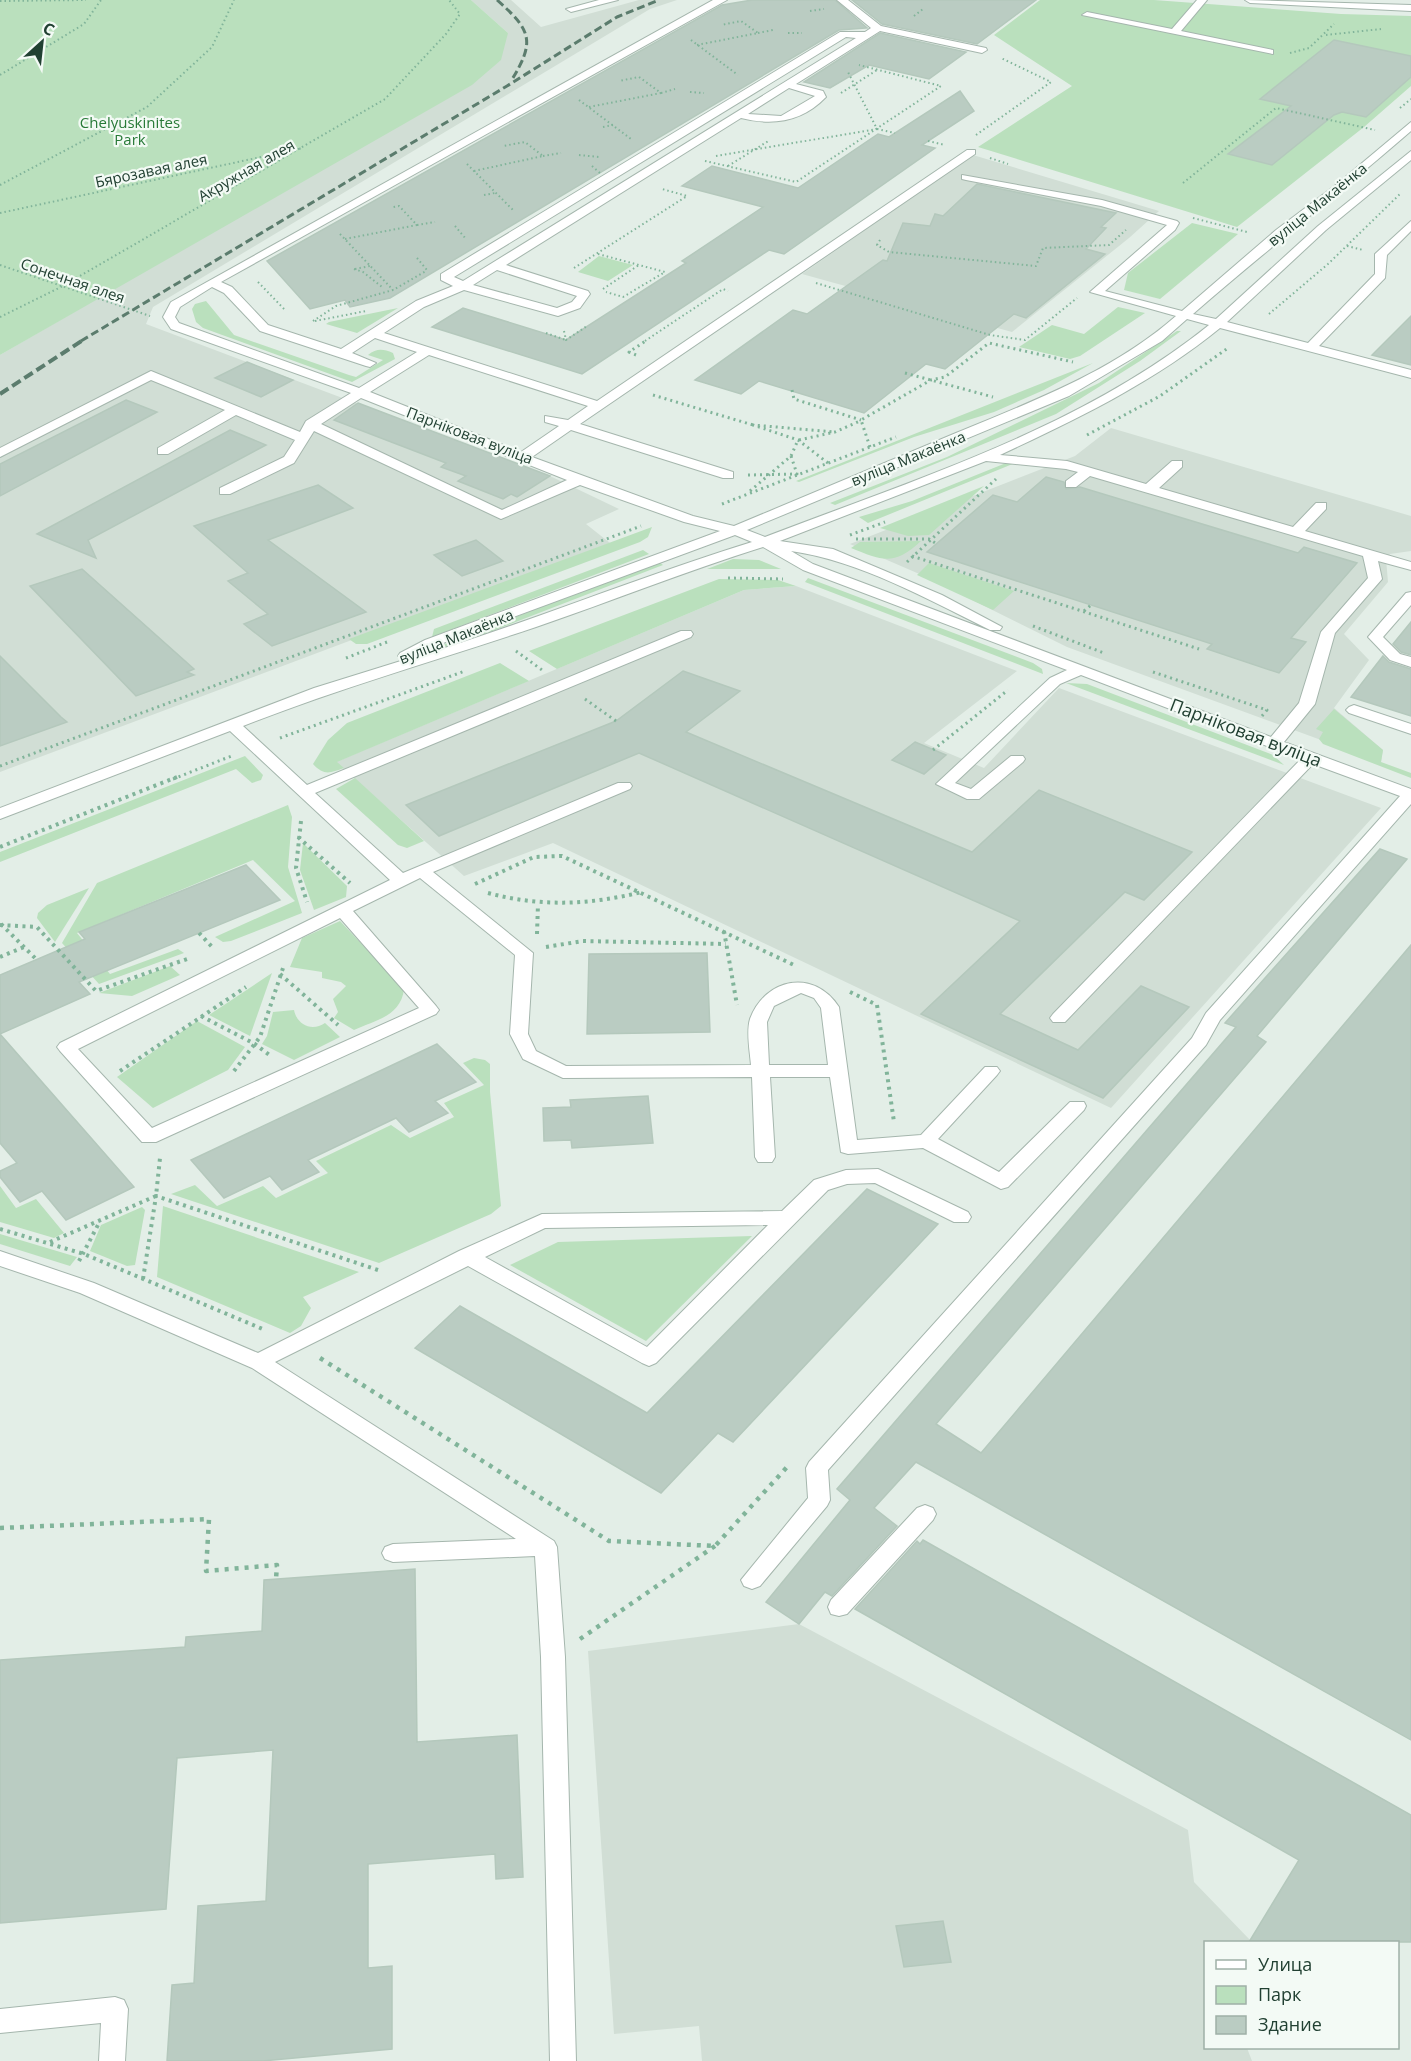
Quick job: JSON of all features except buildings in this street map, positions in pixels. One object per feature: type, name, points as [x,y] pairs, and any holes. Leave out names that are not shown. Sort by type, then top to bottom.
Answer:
[{"type":"street","points":[[571,9],[613,0]]},
{"type":"street","points":[[212,282],[702,8],[722,0]]},
{"type":"street","points":[[842,0],[878,28],[982,50]]},
{"type":"street","points":[[1174,33],[1202,0]]},
{"type":"street","points":[[1250,0],[1411,8]]},
{"type":"street","points":[[1087,15],[1269,52]]},
{"type":"street","points":[[342,354],[420,304],[463,286],[496,266],[878,28]]},
{"type":"street","points":[[496,266],[584,294],[576,305],[558,312],[463,286],[445,277],[844,34],[866,35]]},
{"type":"street","points":[[741,115],[768,123],[782,122],[821,97],[819,93],[789,85]]},
{"type":"street","name":"вуліца Макаёнка","points":[[343,685],[430,643],[735,530],[1064,393],[1116,365],[1158,338],[1274,237],[1341,186],[1411,125]]},
{"type":"street","points":[[688,128],[709,133]]},
{"type":"street","points":[[524,456],[971,152]]},
{"type":"street","name":"вуліца Макаёнка","points":[[0,814],[232,724],[551,617],[684,567],[765,542],[980,459],[1043,430],[1133,383],[1220,323],[1322,228],[1411,154]]},
{"type":"street","points":[[966,177],[1145,213],[1173,223],[1172,228],[1096,292],[1411,374]]},
{"type":"street","points":[[572,199],[594,205]]},
{"type":"street","points":[[1311,347],[1381,275],[1381,254],[1411,224]]},
{"type":"street","points":[[212,282],[228,291],[264,328],[370,363]]},
{"type":"street","name":"Парніковая вуліца","points":[[212,282],[175,305],[169,317],[175,326],[363,393],[579,480],[690,519],[735,530],[765,542],[808,567],[1410,795]]},
{"type":"street","points":[[375,334],[425,352],[597,405]]},
{"type":"street","points":[[225,491],[288,460],[312,424],[425,352]]},
{"type":"street","points":[[0,453],[151,375],[303,438]]},
{"type":"street","points":[[163,451],[236,410]]},
{"type":"street","points":[[550,419],[728,475]]},
{"type":"street","points":[[312,424],[501,515],[579,480]]},
{"type":"street","points":[[1043,430],[1036,444],[1040,450],[1067,465]]},
{"type":"street","points":[[980,459],[1010,459],[1067,465],[1296,532],[1341,552],[1369,553],[1411,566]]},
{"type":"street","points":[[1150,488],[1177,464]]},
{"type":"street","points":[[1071,484],[1088,471]]},
{"type":"street","points":[[1296,532],[1321,506]]},
{"type":"street","points":[[1273,743],[1285,733],[1307,704],[1328,632],[1375,579],[1369,553]]},
{"type":"street","points":[[1411,596],[1375,637],[1395,657],[1411,662]]},
{"type":"street","points":[[306,791],[686,634]]},
{"type":"street","points":[[1017,759],[973,796],[944,784],[1055,681],[1080,670]]},
{"type":"street","points":[[1354,710],[1411,729]]},
{"type":"street","points":[[232,724],[401,881]]},
{"type":"street","points":[[1059,1018],[1311,757]]},
{"type":"street","points":[[343,910],[430,1010],[150,1137],[66,1047],[401,881],[624,786]]},
{"type":"street","points":[[752,1580],[819,1500],[817,1468],[1200,1041],[1212,1017],[1410,795]]},
{"type":"street","points":[[421,872],[524,953],[519,1034],[529,1055],[563,1072],[838,1071]]},
{"type":"street","points":[[765,1157],[758,1022],[766,1002],[800,986],[820,994],[830,1007],[848,1147],[926,1141],[1001,1182],[1077,1106]]},
{"type":"street","points":[[926,1141],[991,1071]]},
{"type":"street","points":[[466,1256],[649,1358],[821,1185],[846,1177],[878,1176],[961,1217]]},
{"type":"street","points":[[259,1362],[294,1342],[466,1256],[542,1221],[787,1218]]},
{"type":"street","points":[[0,1258],[65,1280],[259,1362],[546,1548]]},
{"type":"street","points":[[839,1607],[925,1514]]},
{"type":"street","points":[[393,1553],[546,1548]]},
{"type":"street","points":[[546,1548],[553,1657],[563,2061]]},
{"type":"street","points":[[0,2021],[115,2010],[112,2061]]},
{"type":"path","points":[[0,1],[86,0]]},
{"type":"path","points":[[0,75],[84,24],[101,0]]},
{"type":"path","points":[[0,185],[147,107],[212,47],[234,0]]},
{"type":"path","name":"Акружная алея","points":[[0,317],[61,287],[306,147],[385,99],[446,34],[460,14],[449,0]]},
{"type":"path","points":[[712,26],[741,21],[758,33]]},
{"type":"path","points":[[1269,52],[1300,53],[1325,35],[1335,21]]},
{"type":"path","points":[[1325,35],[1389,28]]},
{"type":"path","points":[[697,45],[773,30]]},
{"type":"path","points":[[697,35],[689,39],[745,81]]},
{"type":"path","points":[[695,159],[795,182],[941,86],[830,58]]},
{"type":"path","points":[[715,66],[723,64]]},
{"type":"path","points":[[617,82],[639,77],[661,93]]},
{"type":"path","points":[[589,107],[675,89]]},
{"type":"path","points":[[690,92],[695,97]]},
{"type":"path","points":[[587,94],[578,99],[639,145]]},
{"type":"path","points":[[1393,114],[1411,99]]},
{"type":"path","points":[[1183,183],[1276,108],[1375,130],[1368,136]]},
{"type":"path","points":[[603,127],[613,125]]},
{"type":"path","points":[[877,129],[895,133]]},
{"type":"path","points":[[495,148],[525,142],[543,156]]},
{"type":"path","name":"Бярозавая алея","points":[[0,213],[306,147]]},
{"type":"path","points":[[474,171],[561,153]]},
{"type":"path","points":[[600,157],[579,155],[600,173]]},
{"type":"path","points":[[476,159],[466,164],[518,216]]},
{"type":"path","points":[[632,181],[687,196],[598,254],[639,265],[667,273],[623,297],[601,290],[639,265]]},
{"type":"path","points":[[484,195],[495,193]]},
{"type":"path","points":[[391,208],[399,206],[417,225]]},
{"type":"path","points":[[882,235],[877,245],[889,252],[1036,266],[1043,248],[1109,245],[1145,213]]},
{"type":"path","points":[[1192,218],[1247,232],[1241,237]]},
{"type":"path","points":[[345,239],[435,222]]},
{"type":"path","points":[[455,226],[466,240]]},
{"type":"path","points":[[336,306],[393,290],[338,232],[347,227]]},
{"type":"path","points":[[417,258],[427,270]]},
{"type":"path","name":"Сонечная алея","points":[[0,265],[139,312]]},
{"type":"path","points":[[370,266],[354,269],[363,272],[382,287]]},
{"type":"path","points":[[791,276],[990,335],[1025,340]]},
{"type":"path","points":[[257,281],[284,310],[294,316]]},
{"type":"path","points":[[714,286],[723,289]]},
{"type":"path","points":[[311,322],[369,310]]},
{"type":"path","points":[[798,440],[835,432],[861,420],[931,380],[945,377],[989,343],[1077,363],[1066,367]]},
{"type":"path","points":[[905,373],[993,397],[983,401]]},
{"type":"path","points":[[624,387],[798,440],[828,463]]},
{"type":"path","points":[[792,390],[794,399],[861,420]]},
{"type":"path","points":[[861,420],[870,447]]},
{"type":"path","points":[[753,425],[835,432]]},
{"type":"path","points":[[717,506],[901,435]]},
{"type":"path","points":[[748,493],[791,456],[798,440]]},
{"type":"path","points":[[791,456],[797,474]]},
{"type":"path","points":[[901,570],[929,539],[1003,473]]},
{"type":"path","points":[[740,490],[748,493]]},
{"type":"path","points":[[0,766],[645,525]]},
{"type":"path","points":[[840,538],[929,539],[937,544]]},
{"type":"path","points":[[912,556],[1199,649]]},
{"type":"path","points":[[717,578],[789,579]]},
{"type":"path","points":[[1084,611],[1090,605]]},
{"type":"path","points":[[506,655],[527,647]]},
{"type":"path","points":[[0,847],[255,747],[468,669]]},
{"type":"path","points":[[933,750],[1013,686]]},
{"type":"path","points":[[298,837],[352,885]]},
{"type":"path","points":[[642,892],[610,901],[538,904],[468,887],[534,857],[562,856],[642,892],[795,966]]},
{"type":"path","points":[[537,938],[538,904]]},
{"type":"path","points":[[1,924],[37,960]]},
{"type":"path","points":[[1,924],[37,927],[96,991],[192,957]]},
{"type":"path","points":[[724,931],[738,1012]]},
{"type":"path","points":[[199,933],[214,949]]},
{"type":"path","points":[[537,950],[558,943],[583,941],[726,945]]},
{"type":"path","points":[[203,953],[225,945]]},
{"type":"path","points":[[0,957],[24,947]]},
{"type":"path","points":[[275,968],[285,963]]},
{"type":"path","points":[[280,974],[357,1042]]},
{"type":"path","points":[[100,1084],[247,986]]},
{"type":"path","points":[[847,990],[877,1005],[897,1143]]},
{"type":"path","points":[[200,1016],[255,1044],[292,1072]]},
{"type":"path","points":[[143,1279],[156,1196],[163,1130]]},
{"type":"path","points":[[50,1243],[156,1196],[414,1282]]},
{"type":"path","points":[[65,1280],[84,1254],[99,1222]]},
{"type":"path","points":[[0,1229],[84,1254],[294,1342],[609,1541],[715,1546]]},
{"type":"path","points":[[553,1657],[715,1546],[796,1458]]},
{"type":"path","points":[[0,1528],[209,1519],[206,1571],[277,1565],[276,1579]]},
{"type":"shaded area","points":[[471,0],[511,0],[541,27],[639,0],[677,0],[650,9],[153,307],[146,324],[550,476],[619,509],[586,524],[610,543],[0,772],[0,355],[98,298],[508,33]]},
{"type":"shaded area","points":[[973,155],[1159,211],[1012,332],[802,274]]},
{"type":"shaded area","points":[[1111,428],[1411,516],[1411,551],[1390,554],[1386,559],[1388,582],[1344,634],[1369,660],[1334,708],[1383,750],[1381,762],[1067,647],[924,576],[850,544],[1075,456]]},
{"type":"shaded area","points":[[796,586],[1017,671],[924,743],[984,768],[1059,688],[1381,808],[1111,1108],[553,843],[464,876],[336,762],[744,590]]},
{"type":"shaded area","points":[[799,1624],[1188,1830],[1194,1882],[1250,1940],[1204,1941],[1204,2049],[1247,2049],[1252,2061],[702,2061],[699,2026],[614,2034],[588,1651]]},
{"type":"green space","name":"Chelyuskinites Park","points":[[0,0],[471,0],[508,33],[501,60],[472,85],[0,355]]},
{"type":"green space","points":[[1040,0],[1154,0],[1341,14],[1411,16],[1411,86],[1364,127],[1237,227],[978,147],[1072,86],[994,35]]},
{"type":"green space","points":[[1192,223],[1238,234],[1160,299],[1124,290],[1128,273]]},
{"type":"green space","points":[[599,256],[633,265],[608,281],[578,272]]},
{"type":"green space","points":[[206,301],[234,335],[349,375],[356,377],[383,360],[368,355],[374,351],[383,350],[393,353],[395,359],[352,382],[203,328],[196,322],[192,309],[195,304]]},
{"type":"green space","points":[[1118,307],[1145,313],[1080,356],[1070,359],[1019,347],[1052,325],[1084,334]]},
{"type":"green space","points":[[398,308],[357,333],[326,324],[329,322]]},
{"type":"green space","points":[[1177,331],[1181,331],[1140,361],[1056,414],[835,505],[830,503],[947,457],[1099,383]]},
{"type":"green space","points":[[1093,363],[1044,390],[994,412],[914,437],[799,482],[796,481]]},
{"type":"green space","points":[[1006,463],[1015,463],[868,523],[859,517],[912,501]]},
{"type":"green space","points":[[984,486],[929,535],[908,536],[880,528]]},
{"type":"green space","points":[[652,527],[648,537],[640,542],[367,644],[356,644],[349,639]]},
{"type":"green space","points":[[921,541],[903,554],[888,559],[851,548],[860,542]]},
{"type":"green space","points":[[643,550],[649,554],[432,637],[434,629]]},
{"type":"green space","points":[[733,559],[759,560],[781,569],[707,569]]},
{"type":"green space","points":[[659,562],[663,565],[446,649],[442,645]]},
{"type":"green space","points":[[929,563],[1014,591],[993,610],[917,575]]},
{"type":"green space","points":[[808,578],[1033,663],[1042,669],[1043,674],[805,582]]},
{"type":"green space","points":[[719,579],[778,580],[796,586],[744,590],[557,669],[529,651]]},
{"type":"green space","points":[[500,663],[529,681],[337,762],[344,768],[324,772],[313,764],[328,740],[347,723]]},
{"type":"green space","points":[[1066,683],[1087,684],[1273,755],[1284,765]]},
{"type":"green space","points":[[1334,709],[1383,750],[1381,762],[1411,773],[1411,778],[1323,744],[1319,739],[1323,732],[1316,729]]},
{"type":"green space","points":[[245,756],[263,775],[261,780],[252,783],[236,769],[0,862],[0,852]]},
{"type":"green space","points":[[355,778],[424,841],[407,848],[398,845],[336,789]]},
{"type":"green space","points":[[288,805],[292,817],[288,867],[302,913],[231,941],[223,942],[215,937],[295,901],[253,860],[77,933],[110,974],[178,949],[184,953],[99,984],[62,943],[97,883]]},
{"type":"green space","points":[[303,843],[347,886],[346,897],[314,910],[300,870]]},
{"type":"green space","points":[[89,888],[55,942],[37,918],[38,913],[47,905]]},
{"type":"green space","points":[[340,921],[404,989],[402,998],[393,1011],[379,1020],[354,1030],[334,1018],[338,1012],[333,999],[346,986],[341,982],[322,978],[322,972],[290,967],[302,938]]},
{"type":"green space","points":[[170,966],[180,975],[132,996],[99,993]]},
{"type":"green space","points":[[272,973],[250,1036],[209,1015]]},
{"type":"green space","points":[[294,1010],[298,1020],[306,1026],[315,1027],[325,1023],[340,1037],[294,1060],[262,1044],[267,1036],[273,1012]]},
{"type":"green space","points":[[197,1021],[245,1047],[228,1070],[153,1108],[117,1077]]},
{"type":"green space","points":[[474,1058],[485,1060],[490,1064],[490,1092],[501,1206],[491,1214],[379,1263],[171,1194],[195,1185],[217,1206],[263,1186],[276,1198],[328,1173],[316,1161],[391,1125],[410,1138],[454,1117],[444,1103],[484,1085],[463,1063]]},
{"type":"green space","points":[[0,1186],[16,1208],[36,1199],[64,1233],[54,1238],[0,1222]]},
{"type":"green space","points":[[163,1206],[359,1272],[303,1297],[311,1308],[301,1326],[290,1333],[157,1277]]},
{"type":"green space","points":[[142,1207],[145,1210],[135,1265],[127,1266],[90,1251],[101,1225]]},
{"type":"green space","points":[[0,1234],[77,1257],[70,1266],[0,1244]]},
{"type":"green space","points":[[752,1236],[646,1341],[510,1265],[558,1242]]},
{"type":"railway","points":[[497,0],[517,20],[526,37],[527,46],[524,56],[511,81]]},
{"type":"railway","points":[[81,341],[507,86],[617,17],[659,0]]},
{"type":"railway","points":[[0,394],[83,340]]}]
